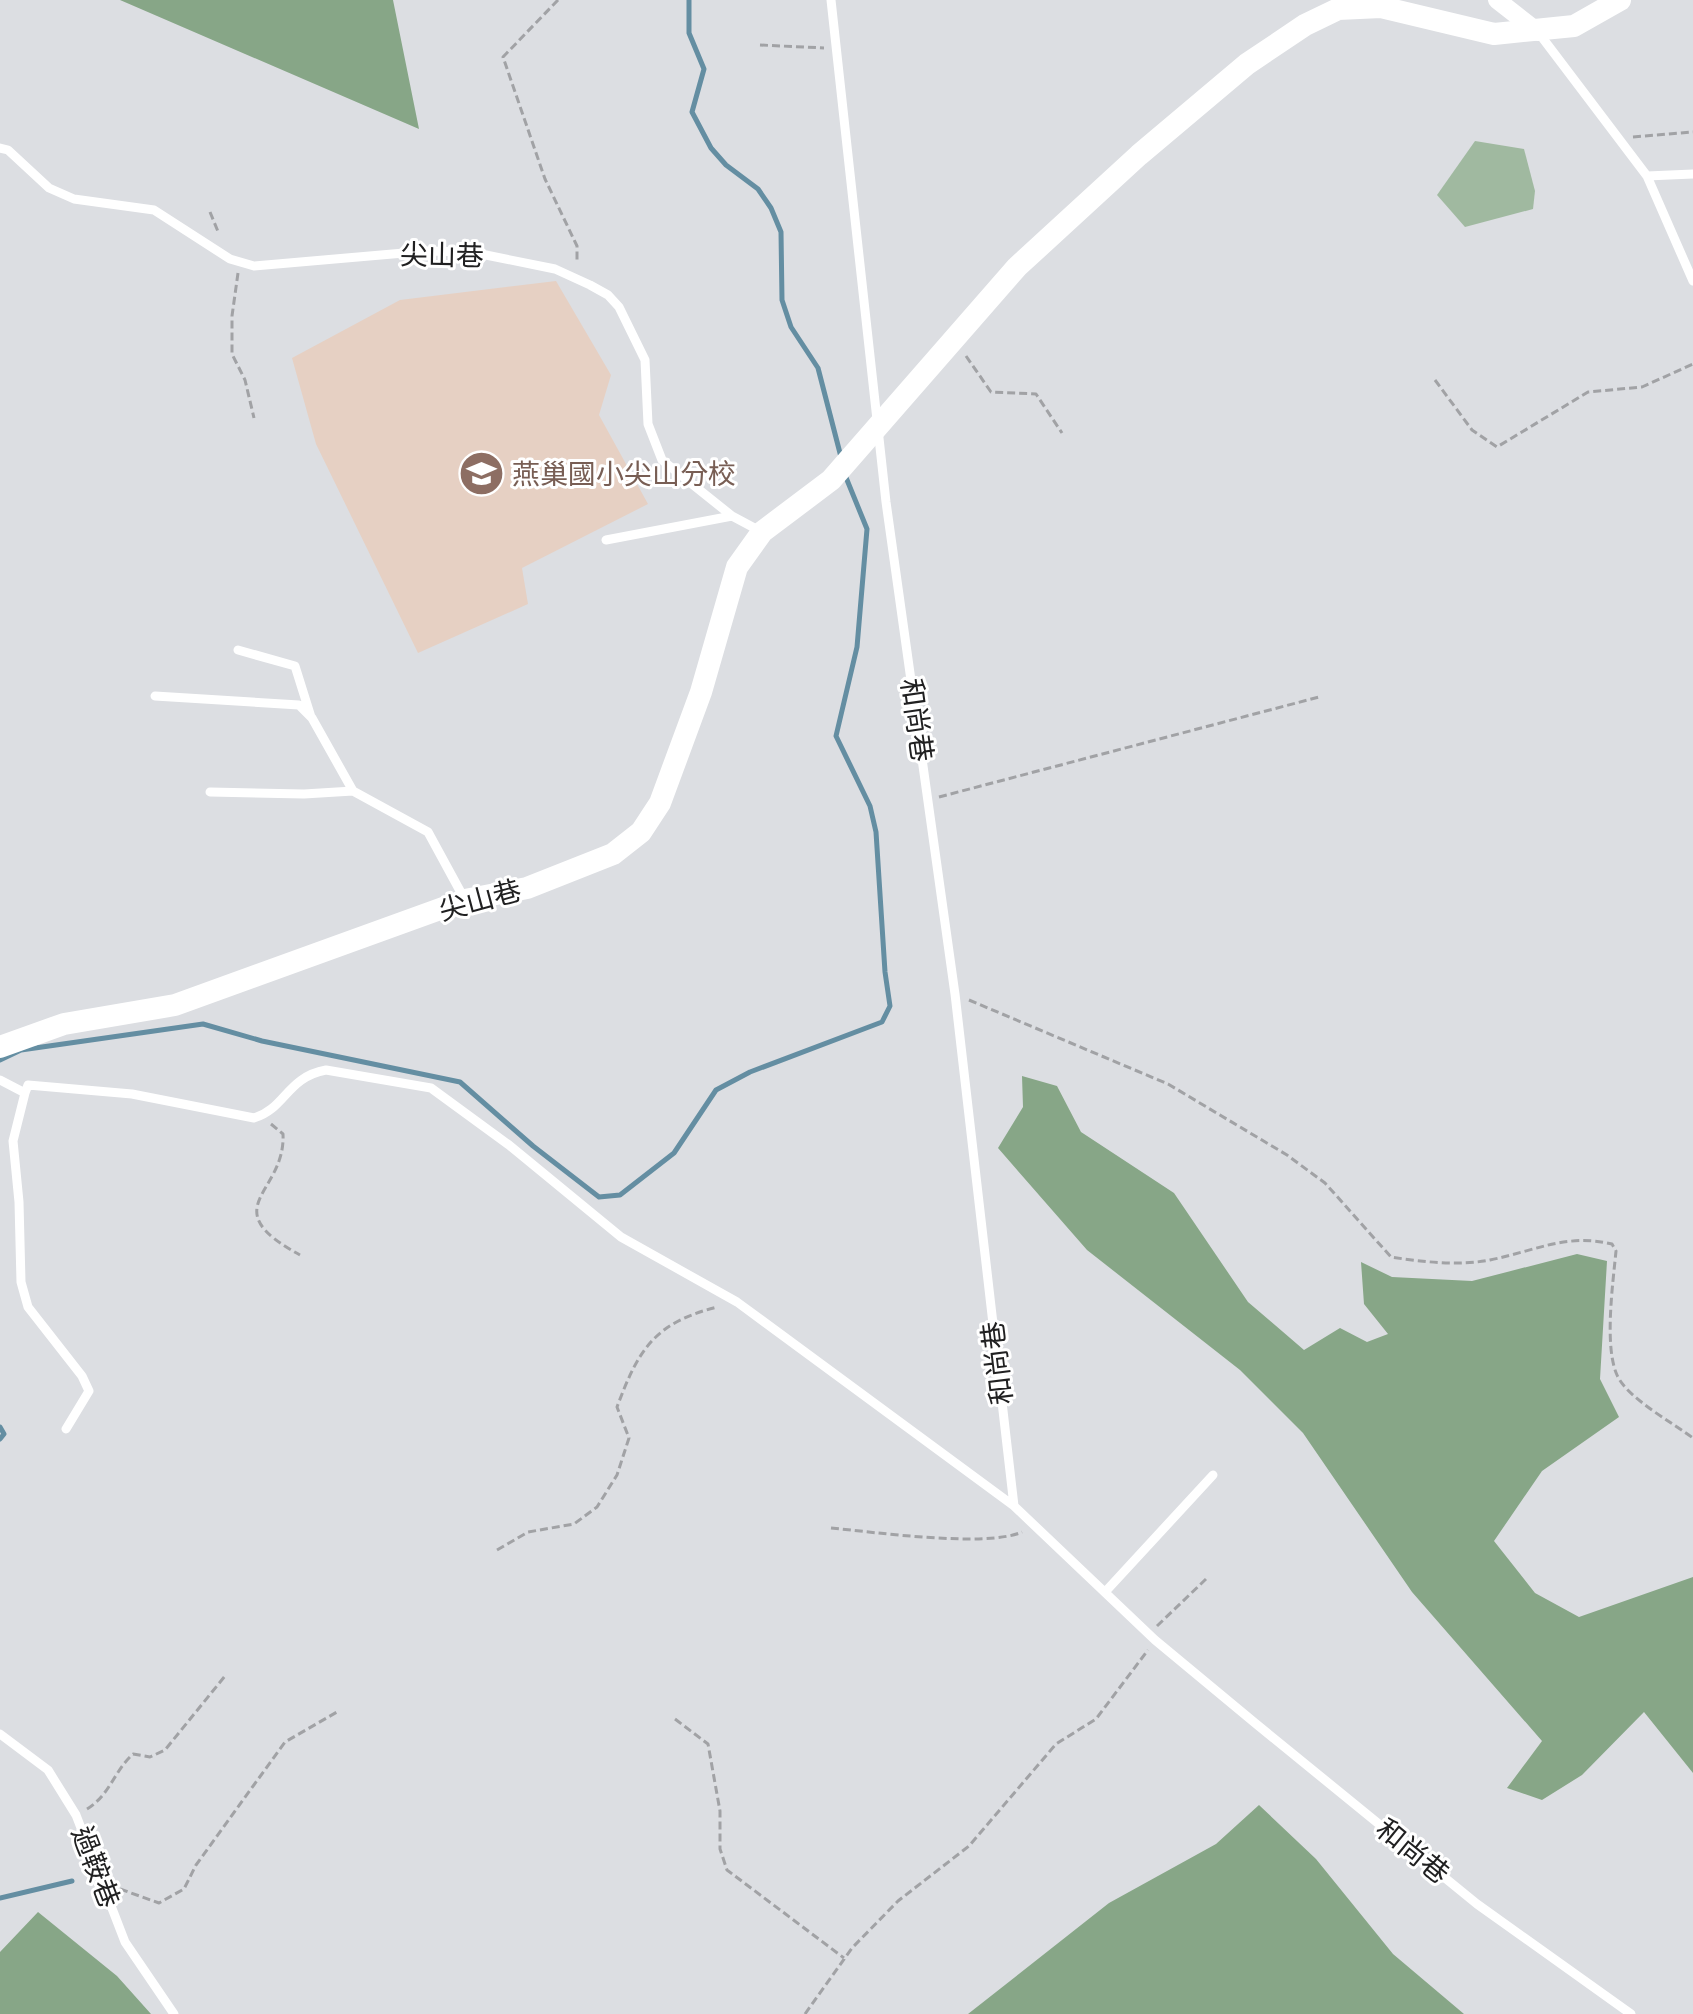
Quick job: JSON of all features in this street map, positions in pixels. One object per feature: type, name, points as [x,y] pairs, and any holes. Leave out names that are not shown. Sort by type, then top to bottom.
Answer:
[{"type":"street","points":[[1497,0],[1538,32]]},
{"type":"street","name":"尖山巷","points":[[0,1047],[64,1024],[175,1005],[465,900],[527,888],[613,854],[641,832],[660,803],[701,692],[737,567],[762,532],[834,477],[1017,267],[1139,155],[1247,64],[1305,25],[1338,9],[1381,7],[1494,34],[1574,26],[1620,0]]},
{"type":"lane","name":"和尚巷","points":[[831,0],[879,426],[955,994],[1014,1506],[1152,1637],[1477,1904],[1631,2014]]},
{"type":"lane","points":[[1538,32],[1647,176],[1693,281]]},
{"type":"lane","name":"尖山巷","points":[[0,148],[8,150],[49,188],[74,199],[154,210],[212,249],[240,262],[273,267],[427,251],[471,252],[555,269],[608,295],[619,307],[645,360],[648,424],[662,460],[732,516],[762,532]]},
{"type":"lane","points":[[1647,176],[1693,174]]},
{"type":"lane","points":[[606,540],[732,516]]},
{"type":"lane","points":[[238,650],[295,666],[312,718],[353,791],[428,832],[465,900]]},
{"type":"lane","points":[[155,696],[299,705],[312,718]]},
{"type":"lane","points":[[210,792],[304,794],[353,791]]},
{"type":"lane","points":[[66,1429],[89,1391],[82,1376],[28,1307],[21,1282],[19,1202],[13,1141],[28,1085],[132,1094],[254,1118],[263,1115],[291,1086],[314,1072],[326,1070],[431,1088],[509,1145],[621,1237],[737,1302],[1014,1506]]},
{"type":"lane","points":[[0,1080],[25,1093]]},
{"type":"lane","points":[[1106,1591],[1213,1475]]},
{"type":"lane","name":"過鞍巷","points":[[0,1734],[48,1770],[76,1815],[100,1885],[125,1942],[174,2014]]},
{"type":"path","points":[[558,0],[503,57],[545,179],[577,246],[576,279]]},
{"type":"path","points":[[760,45],[836,48]]},
{"type":"path","points":[[1617,138],[1693,132]]},
{"type":"path","points":[[240,262],[232,316],[232,354],[245,380],[254,418]]},
{"type":"path","points":[[954,337],[991,392],[1036,394],[1062,433]]},
{"type":"path","points":[[1435,380],[1472,430],[1497,447],[1588,392],[1642,387],[1693,364]]},
{"type":"path","points":[[928,800],[1319,697]]},
{"type":"path","points":[[955,994],[1168,1084],[1221,1115],[1325,1183],[1391,1257],[1420,1261],[1488,1260],[1556,1242],[1587,1238],[1612,1244],[1616,1251],[1612,1351],[1617,1376],[1631,1392],[1693,1438]]},
{"type":"path","points":[[263,1115],[283,1134],[284,1147],[257,1207],[258,1224],[264,1233],[300,1255]]},
{"type":"path","points":[[497,1550],[528,1532],[574,1524],[597,1507],[617,1475],[629,1438],[617,1407],[631,1369],[665,1326],[694,1313],[737,1302]]},
{"type":"path","points":[[831,1528],[984,1537],[1012,1536],[1035,1526]]},
{"type":"path","points":[[805,2014],[844,1958],[898,1901],[969,1846],[1056,1744],[1096,1719],[1152,1637],[1206,1579]]},
{"type":"path","points":[[76,1815],[91,1807],[113,1785],[117,1768],[133,1754],[150,1757],[165,1750],[225,1676]]},
{"type":"path","points":[[100,1885],[159,1903],[184,1889],[196,1865],[285,1742],[337,1712]]},
{"type":"path","points":[[675,1719],[708,1744],[720,1811],[720,1849],[727,1870],[844,1958]]},
{"type":"shaded area","name":"燕巢國小尖山分校","points":[[556,281],[611,375],[599,415],[648,504],[522,568],[528,604],[418,653],[316,444],[292,358],[400,300]]},
{"type":"green space","points":[[120,0],[393,0],[419,129]]},
{"type":"green space","points":[[1475,141],[1524,149],[1535,191],[1533,209],[1465,227],[1437,195]]},
{"type":"green space","points":[[1022,1076],[1057,1086],[1081,1132],[1174,1193],[1248,1302],[1304,1350],[1340,1328],[1367,1342],[1388,1334],[1364,1304],[1361,1262],[1392,1277],[1472,1281],[1577,1254],[1607,1261],[1600,1379],[1619,1417],[1542,1471],[1494,1541],[1535,1593],[1579,1617],[1693,1577],[1693,1773],[1644,1712],[1582,1775],[1542,1800],[1507,1788],[1542,1741],[1412,1592],[1303,1433],[1240,1370],[1087,1250],[998,1148],[1023,1107]]},
{"type":"green space","points":[[1259,1805],[1316,1859],[1393,1954],[1464,2014],[968,2014],[1109,1903],[1216,1844]]},
{"type":"green space","points":[[38,1912],[117,1976],[151,2014],[0,2014],[0,1952]]},
{"type":"waterway","points":[[689,0],[689,33],[704,69],[692,112],[711,148],[726,165],[758,189],[771,208],[781,232],[782,300],[791,327],[818,368],[841,457]]},
{"type":"waterway","points":[[0,1060],[21,1050],[203,1024],[262,1041],[460,1082],[533,1146],[599,1197],[620,1195],[674,1153],[716,1090],[750,1072],[882,1022],[890,1006],[876,832],[870,806],[836,736],[857,647],[867,529],[845,475]]},
{"type":"waterway","points":[[0,1427],[4,1434],[0,1439]]},
{"type":"waterway","points":[[0,1898],[72,1881]]},
{"type":"place","name":"燕巢國小尖山分校","points":[[481,474]]}]
